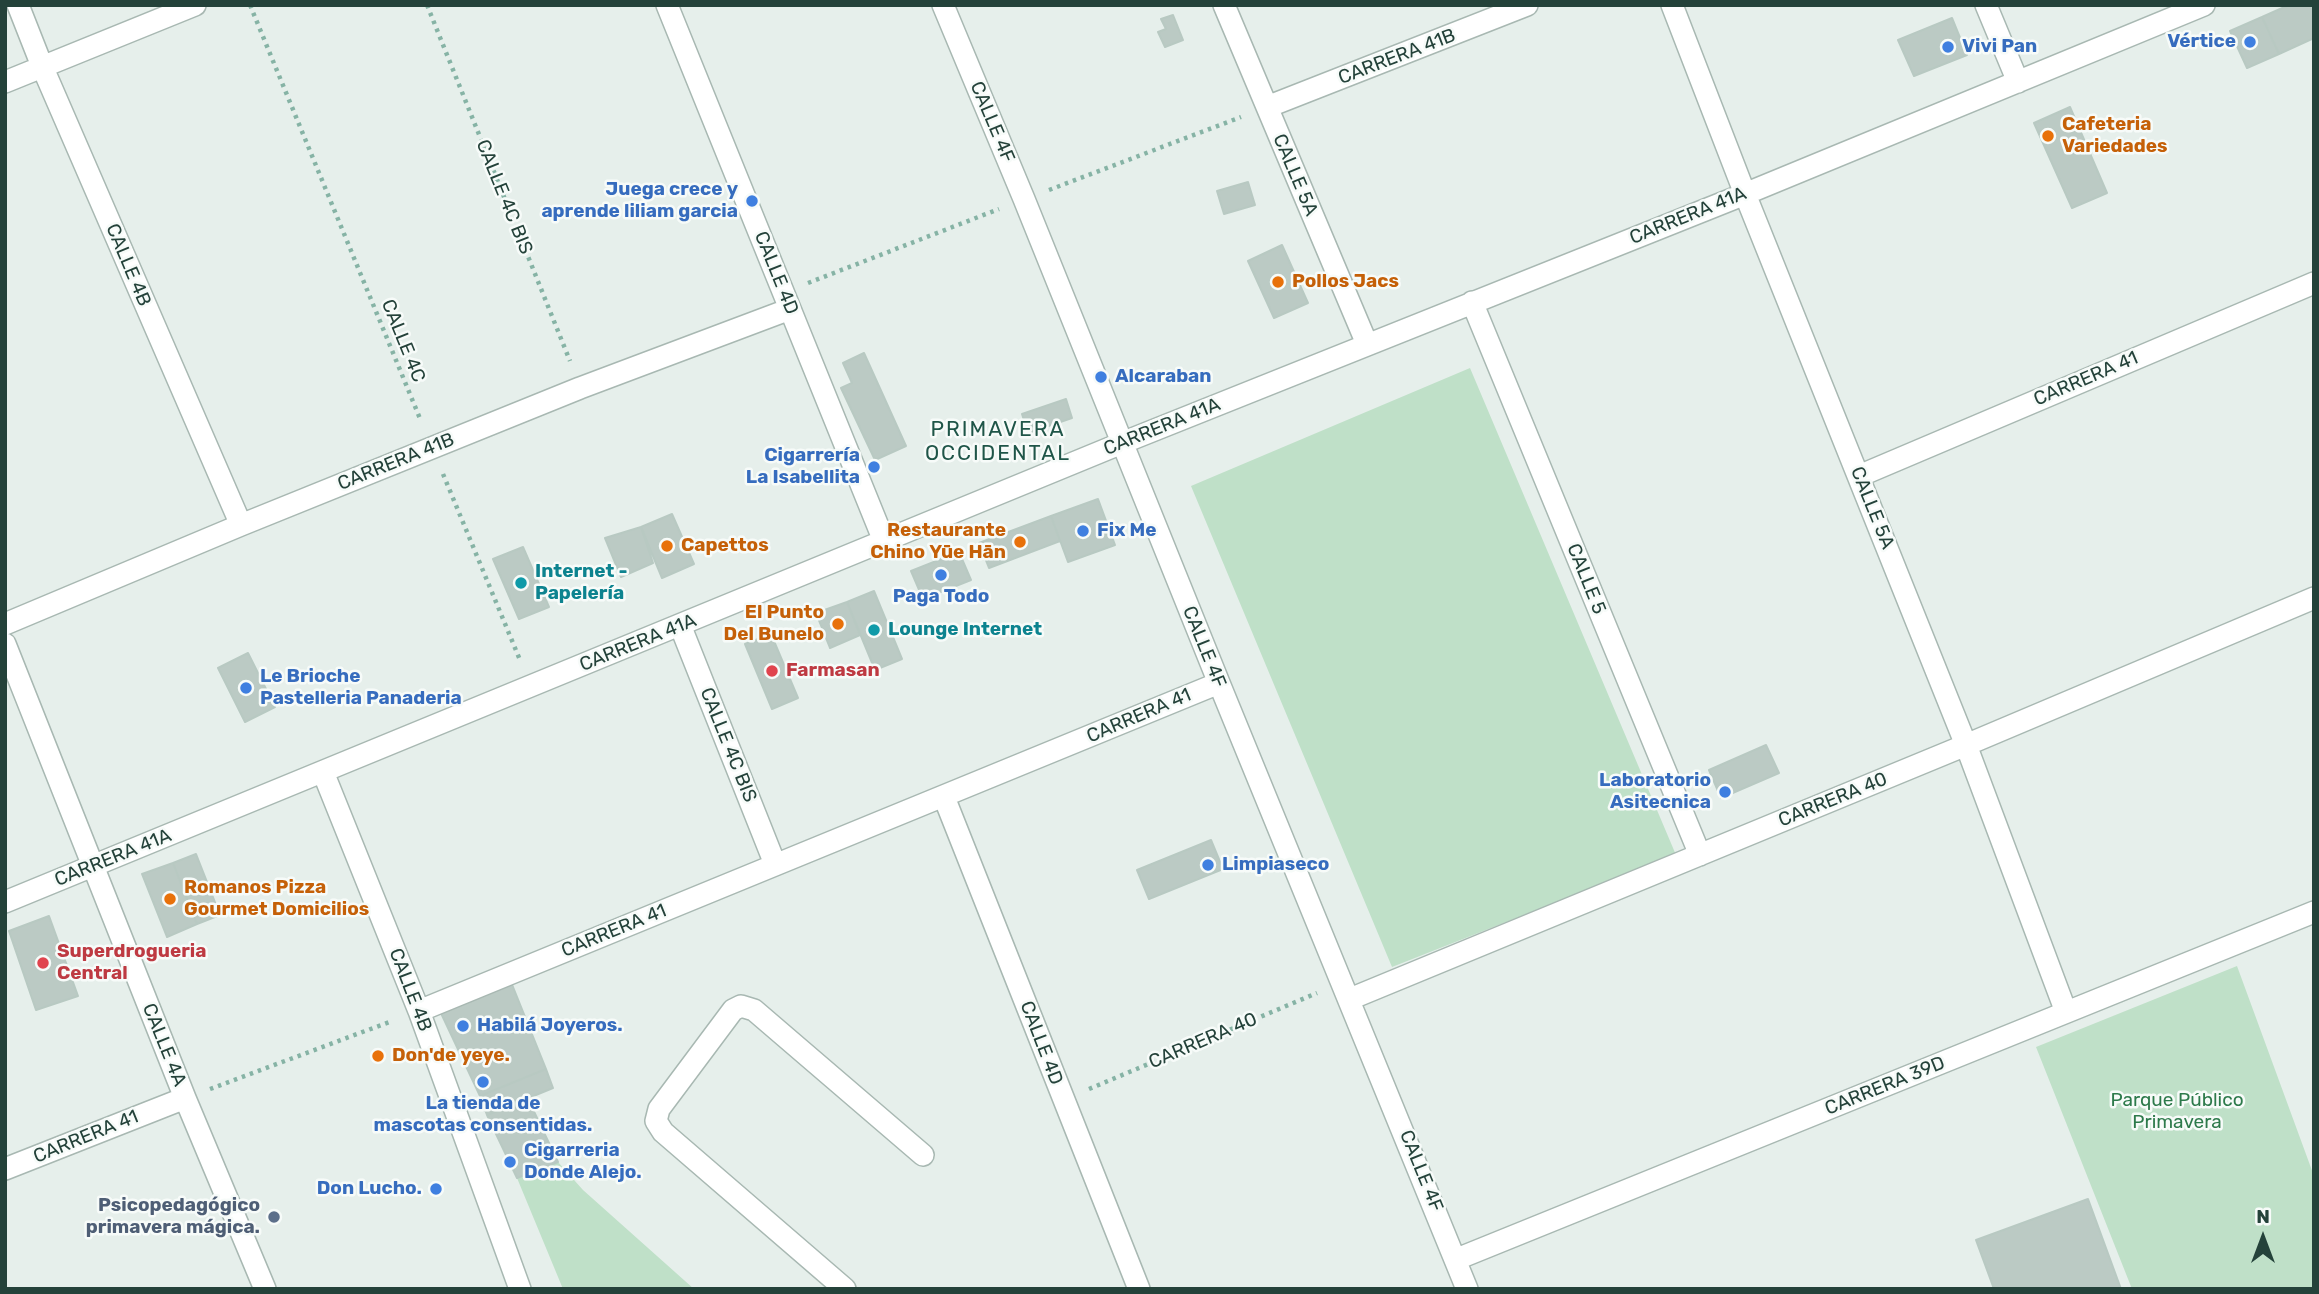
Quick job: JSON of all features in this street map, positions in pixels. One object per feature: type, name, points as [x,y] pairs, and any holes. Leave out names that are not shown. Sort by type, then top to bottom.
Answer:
[{"type":"street","name":"CALLE 4B","points":[[18,5],[241,524]]},
{"type":"street","points":[[5,82],[195,5]]},
{"type":"street","name":"CALLE 4D","points":[[667,5],[884,541]]},
{"type":"street","name":"CALLE 4F","points":[[943,5],[1467,1289]]},
{"type":"street","name":"CALLE 5A","points":[[1224,5],[1367,344]]},
{"type":"street","name":"CARRERA 41B","points":[[1267,107],[1476,15],[1527,5]]},
{"type":"street","name":"CALLE 5A","points":[[1672,5],[1966,745],[2066,1012]]},
{"type":"street","points":[[1986,5],[2018,82]]},
{"type":"street","name":"CARRERA 41A","points":[[5,902],[1122,443],[1745,194],[2204,5]]},
{"type":"street","name":"CARRERA 41","points":[[1859,476],[2314,283]]},
{"type":"street","name":"CALLE 5","points":[[1472,302],[1700,855]]},
{"type":"street","name":"CARRERA 41B","points":[[5,624],[241,524],[580,388],[790,309]]},
{"type":"street","name":"CARRERA 40","points":[[1346,990],[1700,855],[2314,598]]},
{"type":"street","name":"CALLE 4C BIS","points":[[680,625],[775,864]]},
{"type":"street","name":"CALLE 4A","points":[[5,644],[185,1098],[265,1289]]},
{"type":"street","name":"CARRERA 41","points":[[419,1011],[1219,683]]},
{"type":"street","name":"CALLE 4B","points":[[323,772],[419,1011],[520,1289]]},
{"type":"street","name":"CALLE 4D","points":[[944,797],[1139,1289]]},
{"type":"street","name":"CARRERA 39D","points":[[1457,1259],[2314,912]]},
{"type":"street","points":[[845,1289],[663,1132],[656,1121],[659,1109],[733,1010],[741,1006],[754,1010],[923,1155]]},
{"type":"street","name":"CARRERA 41","points":[[5,1169],[185,1098]]},
{"type":"path","name":"CALLE 4C","points":[[250,5],[531,686]]},
{"type":"path","name":"CALLE 4C BIS","points":[[427,5],[580,388]]},
{"type":"path","name":"CARRERA 40","points":[[1063,1100],[1346,990]]},
{"type":"path","points":[[185,1098],[419,1011]]},
{"type":"green space","points":[[1470,368],[1676,855],[1392,967],[1191,486]]},
{"type":"green space","name":"Parque Público Primavera","points":[[2237,966],[2314,1176],[2314,1289],[2132,1289],[2036,1047]]},
{"type":"green space","points":[[558,1162],[583,1190],[694,1289],[563,1289],[517,1178]]},
{"type":"building","points":[[2289,5],[2314,5],[2314,38],[2279,54],[2262,17]]},
{"type":"building","points":[[1173,15],[1183,40],[1165,47],[1158,32],[1166,29],[1161,19]]},
{"type":"building","points":[[2262,17],[2279,54],[2247,68],[2230,31]]},
{"type":"building","points":[[1952,18],[1967,55],[1914,76],[1898,40]]},
{"type":"building","points":[[2070,107],[2107,193],[2072,208],[2034,123]]},
{"type":"building","points":[[1248,182],[1255,205],[1224,214],[1217,191]]},
{"type":"building","name":"Pollos Jacs","points":[[1282,245],[1308,303],[1274,318],[1248,261]]},
{"type":"building","points":[[864,353],[906,446],[875,460],[841,388],[852,383],[843,363]]},
{"type":"building","points":[[1066,399],[1072,418],[1028,433],[1022,414]]},
{"type":"building","name":"Fix Me","points":[[1098,499],[1115,545],[1068,562],[1051,516]]},
{"type":"building","name":"Capettos","points":[[672,514],[694,564],[662,578],[641,527]]},
{"type":"building","name":"Restaurante Chino Yūe Hān","points":[[1051,516],[1060,541],[989,568],[979,543]]},
{"type":"building","points":[[641,527],[653,563],[621,577],[605,538]]},
{"type":"building","name":"Internet - Papelería","points":[[523,547],[549,607],[519,619],[493,559]]},
{"type":"building","name":"Paga Todo","points":[[959,552],[971,580],[923,599],[911,571]]},
{"type":"building","name":"Lounge Internet","points":[[874,591],[902,659],[875,670],[847,602]]},
{"type":"building","name":"El Punto Del Bunelo","points":[[847,602],[860,635],[830,648],[816,613]]},
{"type":"building","name":"Farmasan","points":[[771,634],[798,698],[772,709],[745,644]]},
{"type":"building","name":"Le Brioche Pastelleria Panaderia","points":[[248,653],[275,707],[245,722],[218,668]]},
{"type":"building","points":[[1766,745],[1779,773],[1721,798],[1709,770]]},
{"type":"building","points":[[1211,840],[1223,869],[1149,899],[1137,870]]},
{"type":"building","points":[[196,854],[220,915],[197,924],[173,863]]},
{"type":"building","name":"Romanos Pizza Gourmet Domicilios","points":[[173,863],[197,924],[167,937],[142,874]]},
{"type":"building","name":"Superdrogueria Central","points":[[49,916],[78,996],[36,1010],[9,931]]},
{"type":"building","points":[[511,982],[546,1069],[480,1096],[440,1011]]},
{"type":"building","points":[[546,1069],[553,1088],[487,1115],[480,1096]]},
{"type":"building","points":[[528,1099],[558,1162],[517,1178],[487,1115]]},
{"type":"building","points":[[2088,1199],[2121,1289],[1994,1289],[1976,1240]]},
{"type":"place","name":"Vértice","points":[[2250,42]]},
{"type":"place","name":"Vivi Pan","points":[[1948,47]]},
{"type":"place","name":"Cafeteria Variedades","points":[[2048,136]]},
{"type":"place","name":"Juega crece y aprende liliam garcia","points":[[752,201]]},
{"type":"place","name":"Pollos Jacs","points":[[1278,282]]},
{"type":"place","name":"Alcaraban","points":[[1101,377]]},
{"type":"place","name":"Cigarrería La Isabellita","points":[[874,467]]},
{"type":"place","name":"Fix Me","points":[[1083,531]]},
{"type":"place","name":"Restaurante Chino Yūe Hān","points":[[1020,542]]},
{"type":"place","name":"Capettos","points":[[667,546]]},
{"type":"place","name":"Paga Todo","points":[[941,575]]},
{"type":"place","name":"Internet - Papelería","points":[[521,583]]},
{"type":"place","name":"El Punto Del Bunelo","points":[[838,624]]},
{"type":"place","name":"Lounge Internet","points":[[874,630]]},
{"type":"place","name":"Farmasan","points":[[772,671]]},
{"type":"place","name":"Le Brioche Pastelleria Panaderia","points":[[246,688]]},
{"type":"place","name":"Laboratorio Asitecnica","points":[[1725,792]]},
{"type":"place","name":"Limpiaseco","points":[[1208,865]]},
{"type":"place","name":"Romanos Pizza Gourmet Domicilios","points":[[170,899]]},
{"type":"place","name":"Superdrogueria Central","points":[[43,963]]},
{"type":"place","name":"Habilá Joyeros.","points":[[463,1026]]},
{"type":"place","name":"Don'de yeye.","points":[[378,1056]]},
{"type":"place","name":"La tienda de mascotas consentidas.","points":[[483,1082]]},
{"type":"place","name":"Cigarreria Donde Alejo.","points":[[510,1162]]},
{"type":"place","name":"Don Lucho.","points":[[436,1189]]},
{"type":"place","name":"Psicopedagógico primavera mágica.","points":[[274,1217]]},
{"type":"district","name":"PRIMAVERA OCCIDENTAL","points":[[998,442]]}]
